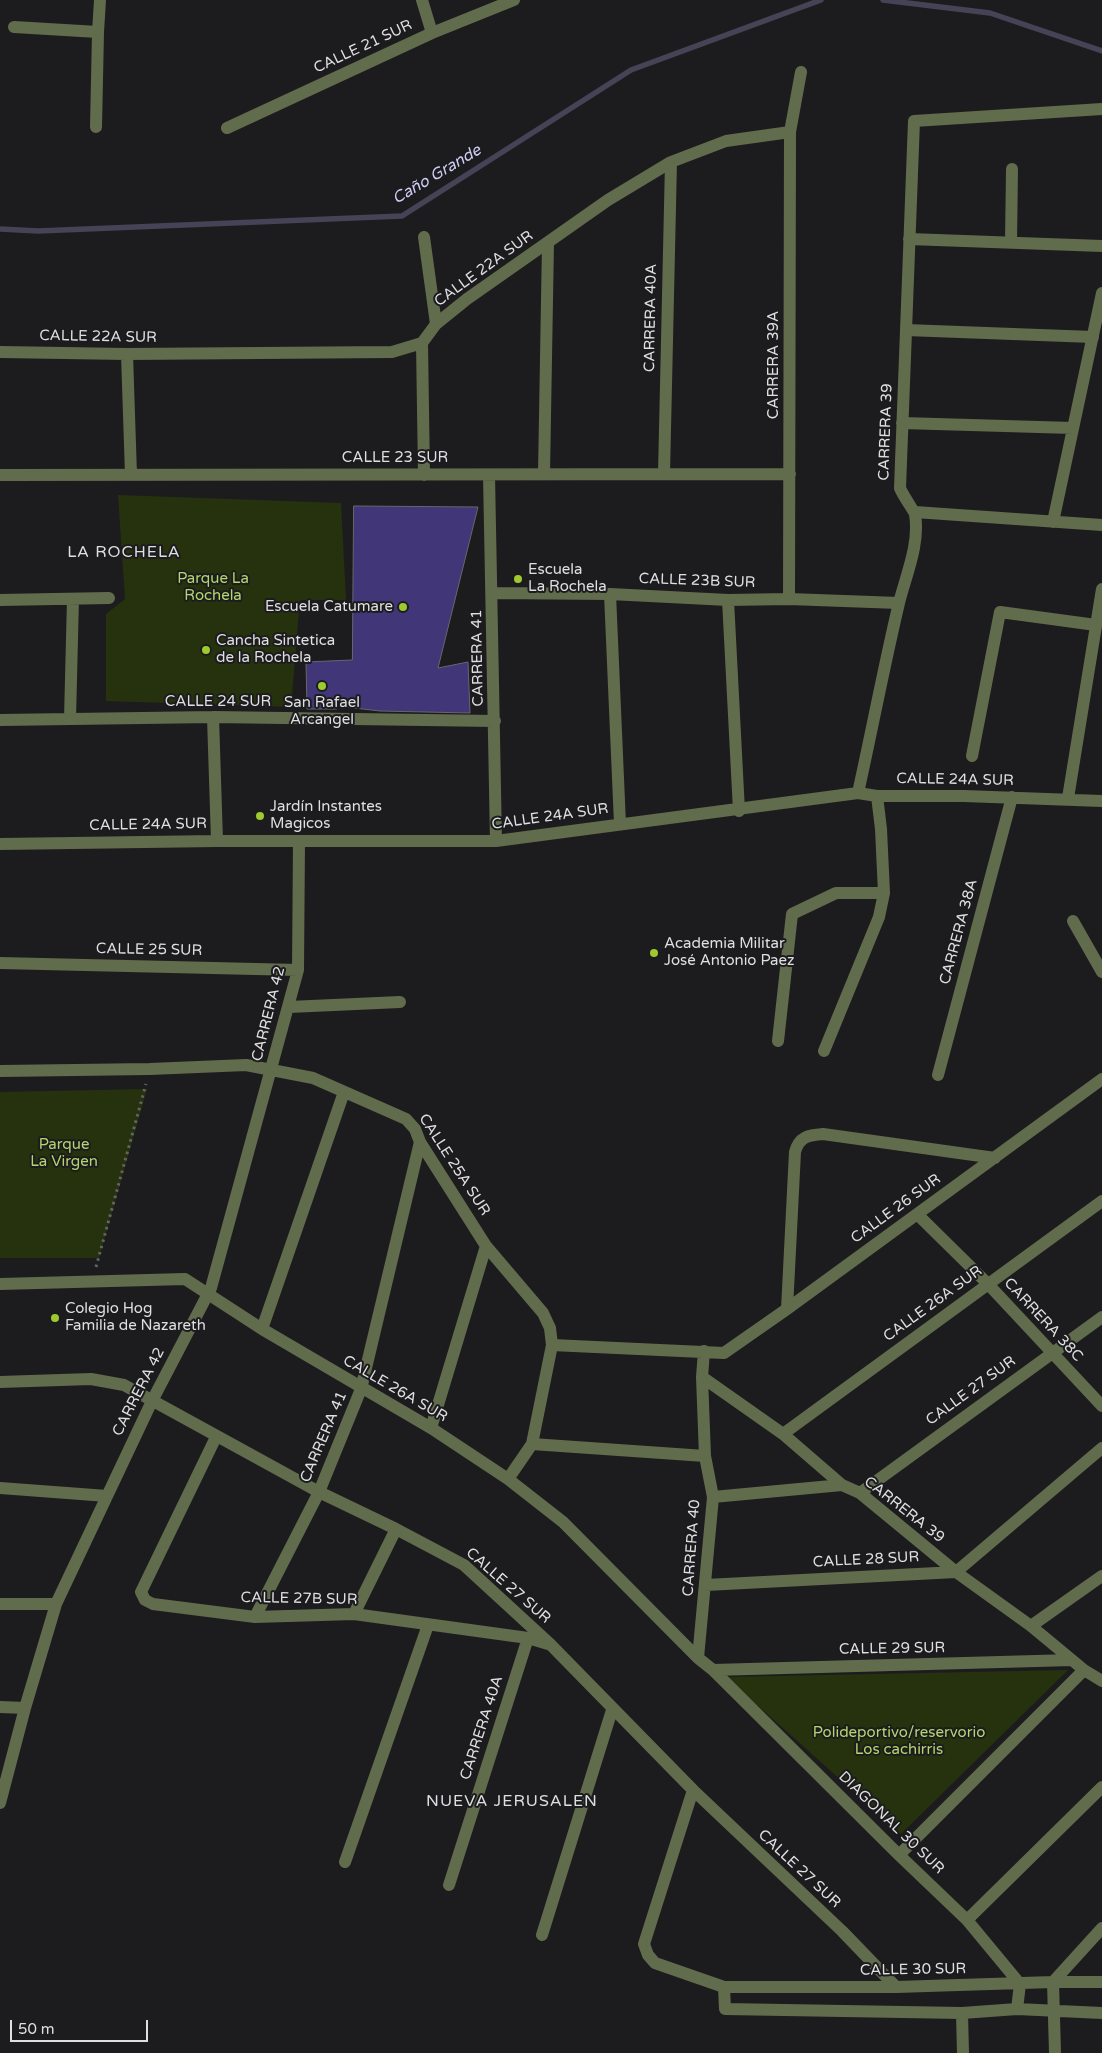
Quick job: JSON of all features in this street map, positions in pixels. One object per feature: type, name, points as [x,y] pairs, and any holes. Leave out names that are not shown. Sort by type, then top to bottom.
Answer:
[{"type":"street","points":[[96,127],[100,0]]},
{"type":"street","points":[[422,0],[432,33]]},
{"type":"street","name":"CALLE 21 SUR","points":[[227,128],[432,33],[514,0]]},
{"type":"street","points":[[14,27],[98,32]]},
{"type":"street","name":"CARRERA 39A","points":[[789,599],[790,132],[801,72]]},
{"type":"street","name":"CARRERA 39","points":[[914,512],[905,501],[900,488],[914,121],[1102,109]]},
{"type":"street","name":"CALLE 22A SUR","points":[[0,352],[127,354],[392,352],[422,342],[436,324],[467,299],[608,200],[671,162],[726,141],[790,132]]},
{"type":"street","name":"CARRERA 40A","points":[[664,474],[671,162]]},
{"type":"street","points":[[1011,242],[1012,169]]},
{"type":"street","points":[[424,237],[436,324]]},
{"type":"street","points":[[909,239],[1102,246]]},
{"type":"street","points":[[544,474],[548,242]]},
{"type":"street","points":[[1053,522],[1102,294]]},
{"type":"street","points":[[906,330],[1093,337]]},
{"type":"street","points":[[422,342],[424,475]]},
{"type":"street","points":[[127,354],[131,475]]},
{"type":"street","points":[[902,423],[1073,428]]},
{"type":"street","name":"CALLE 23 SUR","points":[[0,475],[790,474]]},
{"type":"street","name":"CARRERA 41","points":[[489,475],[493,593],[496,841]]},
{"type":"street","points":[[858,793],[899,603],[913,554],[914,512],[1102,525]]},
{"type":"street","points":[[1068,798],[1102,589]]},
{"type":"street","name":"CALLE 23B SUR","points":[[493,593],[610,594],[728,600],[789,599],[899,603]]},
{"type":"street","points":[[610,594],[620,824]]},
{"type":"street","points":[[0,600],[109,598]]},
{"type":"street","points":[[70,719],[73,599]]},
{"type":"street","points":[[728,600],[739,811]]},
{"type":"street","points":[[972,756],[1000,612],[1096,625]]},
{"type":"street","points":[[213,717],[217,841]]},
{"type":"street","name":"CALLE 24 SUR","points":[[0,720],[213,717],[495,721]]},
{"type":"street","name":"CALLE 24A SUR","points":[[0,844],[217,841],[496,841],[620,824],[739,811],[858,793],[877,796],[1068,798],[1102,801]]},
{"type":"street","points":[[824,1051],[879,917],[884,893],[881,829],[877,796]]},
{"type":"street","name":"CARRERA 38A","points":[[938,1075],[1012,797]]},
{"type":"street","name":"CARRERA 42","points":[[0,1803],[25,1708],[56,1604],[152,1401],[208,1294],[272,1070],[298,970],[298,841]]},
{"type":"street","points":[[778,1041],[792,914],[836,893],[884,893]]},
{"type":"street","points":[[1073,921],[1102,972]]},
{"type":"street","name":"CALLE 25 SUR","points":[[0,963],[298,970]]},
{"type":"street","points":[[289,1007],[400,1002]]},
{"type":"street","name":"CALLE 25A SUR","points":[[0,1071],[150,1069],[246,1065],[313,1078],[406,1119],[415,1129],[420,1142],[486,1246],[543,1313],[550,1328],[552,1345]]},
{"type":"street","name":"CALLE 26 SUR","points":[[704,1351],[724,1353],[1102,1079]]},
{"type":"street","points":[[262,1329],[344,1092]]},
{"type":"street","points":[[787,1309],[795,1152],[802,1138],[823,1134],[995,1158]]},
{"type":"street","name":"CARRERA 41","points":[[255,1617],[319,1492],[361,1389],[420,1142]]},
{"type":"street","name":"CALLE 26A SUR","points":[[783,1434],[1102,1201]]},
{"type":"street","name":"CARRERA 38C","points":[[917,1214],[988,1284],[1102,1406]]},
{"type":"street","points":[[431,1428],[486,1246]]},
{"type":"street","name":"CALLE 26A SUR","points":[[0,1284],[185,1279],[262,1329],[361,1389],[431,1428],[508,1479],[563,1522],[712,1670]]},
{"type":"street","name":"CALLE 27 SUR","points":[[860,1493],[1102,1317]]},
{"type":"street","points":[[508,1479],[532,1444],[552,1345],[704,1351]]},
{"type":"street","name":"CARRERA 40","points":[[698,1658],[714,1497],[704,1456],[702,1377],[704,1351]]},
{"type":"street","name":"CARRERA 39","points":[[702,1377],[783,1434],[842,1485],[860,1493],[956,1572],[1031,1626],[1084,1670],[1102,1681]]},
{"type":"street","name":"CALLE 27 SUR","points":[[0,1382],[91,1379],[124,1385],[319,1492],[396,1529],[464,1565],[550,1644],[612,1710],[692,1790],[842,1931],[896,1987]]},
{"type":"street","name":"CALLE 27B SUR","points":[[216,1437],[141,1592],[145,1600],[153,1604],[255,1617],[354,1614],[528,1638],[550,1644]]},
{"type":"street","points":[[532,1444],[704,1456]]},
{"type":"street","points":[[956,1572],[1102,1448]]},
{"type":"street","points":[[714,1497],[842,1485]]},
{"type":"street","points":[[0,1488],[107,1496]]},
{"type":"street","points":[[354,1614],[396,1529]]},
{"type":"street","name":"CALLE 28 SUR","points":[[706,1584],[956,1572]]},
{"type":"street","points":[[1031,1626],[1102,1576]]},
{"type":"street","points":[[0,1604],[56,1604]]},
{"type":"street","points":[[345,1862],[428,1625]]},
{"type":"street","name":"CARRERA 40A","points":[[449,1885],[528,1638]]},
{"type":"street","name":"CALLE 29 SUR","points":[[712,1670],[1072,1660]]},
{"type":"street","name":"DIAGONAL 30 SUR","points":[[712,1670],[967,1920],[1020,1984]]},
{"type":"street","points":[[899,1855],[1084,1670]]},
{"type":"street","points":[[0,1707],[25,1708]]},
{"type":"street","points":[[542,1935],[612,1710]]},
{"type":"street","points":[[967,1920],[1102,1787]]},
{"type":"street","points":[[692,1790],[644,1944],[648,1955],[655,1963],[724,1987],[725,2009],[962,2013],[1017,2009],[1102,2012]]},
{"type":"street","points":[[1055,2053],[1053,1982],[1102,1928]]},
{"type":"street","name":"CALLE 30 SUR","points":[[724,1987],[896,1987],[1102,1982]]},
{"type":"street","points":[[1017,2009],[1020,1984]]},
{"type":"street","points":[[962,2013],[962,2053]]},
{"type":"path","points":[[92,1281],[150,1069]]},
{"type":"green space","name":"Parque La Rochela","points":[[118,495],[341,503],[346,600],[300,600],[291,707],[106,701],[106,614],[125,599]]},
{"type":"green space","name":"Parque La Virgen","points":[[147,1089],[99,1258],[0,1258],[0,1092]]},
{"type":"green space","name":"Polideportivo/reservorio Los cachirris","points":[[1068,1670],[901,1834],[726,1677]]},
{"type":"building","name":"Escuela Catumare","points":[[354,506],[478,507],[438,668],[468,662],[470,713],[380,711],[337,706],[337,709],[307,709],[306,662],[352,660]]},
{"type":"waterway","name":"Caño Grande","points":[[0,229],[38,231],[402,216],[631,70],[821,0]]},
{"type":"waterway","name":"Caño Grande","points":[[883,0],[990,13],[1102,51]]},
{"type":"place","name":"Escuela La Rochela","points":[[518,579]]},
{"type":"place","name":"Escuela Catumare","points":[[403,607]]},
{"type":"place","name":"Cancha Sintetica de la Rochela","points":[[206,650]]},
{"type":"place","name":"San Rafael Arcangel","points":[[322,686]]},
{"type":"place","name":"Jardín Instantes Magicos","points":[[260,816]]},
{"type":"place","name":"Academia Militar José Antonio Paez","points":[[654,953]]},
{"type":"place","name":"Colegio Hog Familia de Nazareth","points":[[55,1318]]},
{"type":"district","name":"LA ROCHELA","points":[[124,553]]},
{"type":"district","name":"NUEVA JERUSALEN","points":[[512,1802]]}]
